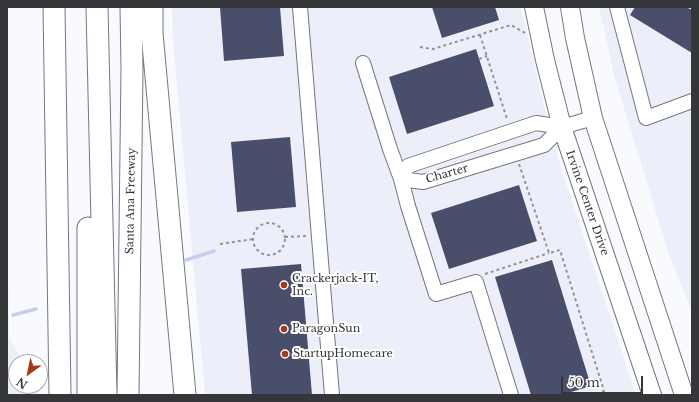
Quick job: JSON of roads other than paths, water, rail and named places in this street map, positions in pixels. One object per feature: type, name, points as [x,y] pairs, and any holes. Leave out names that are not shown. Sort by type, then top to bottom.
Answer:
[{"type":"highway","points":[[54,7],[60,395]]},
{"type":"highway","points":[[86,7],[89,277],[88,395]]},
{"type":"highway","points":[[97,7],[106,395]]},
{"type":"highway","name":"Santa Ana Freeway","points":[[128,395],[132,7]]},
{"type":"highway","points":[[152,7],[152,33],[185,395]]},
{"type":"main road","name":"Irvine Center Drive","points":[[534,7],[544,60],[562,127],[652,395]]},
{"type":"main road","points":[[570,7],[574,38],[593,118],[684,395]]},
{"type":"street","points":[[300,7],[332,395]]},
{"type":"street","points":[[617,7],[646,118],[692,101]]},
{"type":"street","points":[[363,63],[401,179],[436,294],[476,282],[511,395]]},
{"type":"street","name":"Charter","points":[[562,127],[544,145],[423,182],[401,179],[408,166],[536,123],[562,127],[593,118]]},
{"type":"waterway","points":[[186,260],[214,251]]},
{"type":"waterway","points":[[13,315],[36,309]]},
{"type":"place","name":"Crackerjack-IT, Inc.","points":[[284,285]]},
{"type":"place","name":"ParagonSun","points":[[284,329]]},
{"type":"place","name":"StartupHomecare","points":[[285,354]]}]
